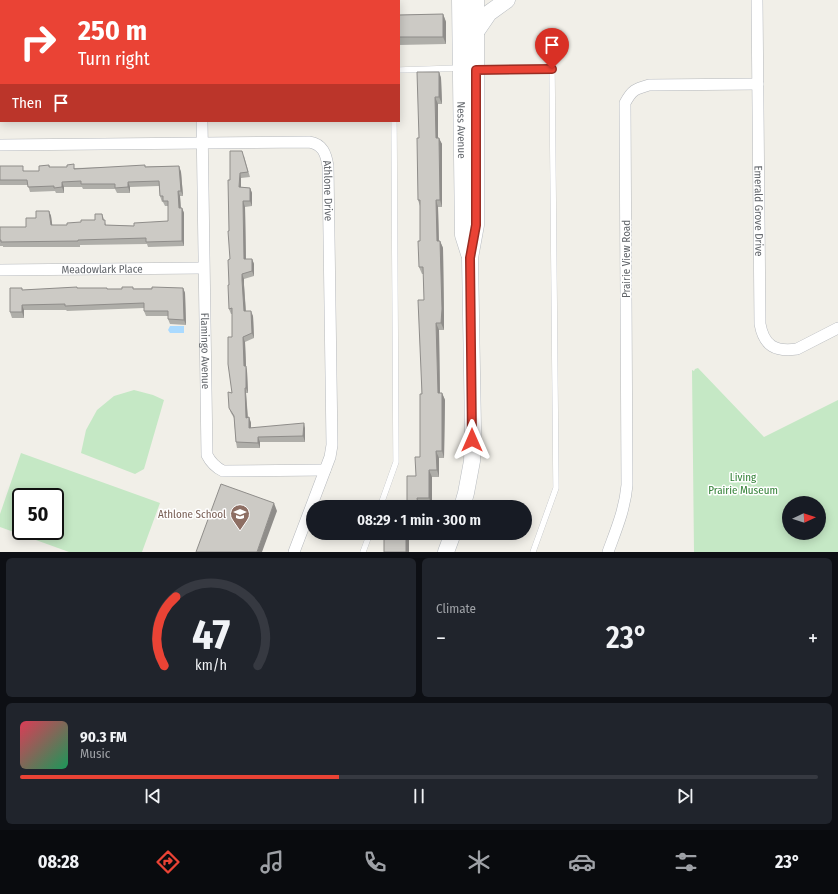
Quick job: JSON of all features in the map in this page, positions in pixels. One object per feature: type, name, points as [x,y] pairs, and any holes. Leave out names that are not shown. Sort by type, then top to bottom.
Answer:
[{"type":"main road","name":"Ness Avenue","points":[[460,0],[463,235],[470,258]]},
{"type":"main road","name":"Ness Avenue","points":[[464,500],[472,461],[470,258],[476,225],[476,0]]},
{"type":"main road","points":[[476,32],[489,13],[507,0]]},
{"type":"main road","points":[[446,552],[450,540]]},
{"type":"street","name":"Emerald Grove Drive","points":[[757,0],[761,332],[768,343],[774,348],[789,350],[797,349],[838,328]]},
{"type":"street","name":"Prairie View Road","points":[[608,552],[623,509],[627,485],[626,103],[630,93],[638,88],[649,85],[758,84]]},
{"type":"street","name":"Flamingo Avenue","points":[[202,122],[207,455],[212,464],[223,471],[325,470]]},
{"type":"street","name":"Athlone Drive","points":[[0,145],[315,142],[322,148],[326,154],[328,166],[332,445],[330,457],[294,552]]},
{"type":"street","name":"Meadowlark Place","points":[[0,270],[204,268]]},
{"type":"lane","points":[[400,70],[460,68]]},
{"type":"lane","points":[[476,70],[552,69],[556,488],[533,552]]},
{"type":"lane","points":[[382,500],[396,462],[394,122]]},
{"type":"lane","points":[[364,552],[368,540]]},
{"type":"green space","name":"Living Prairie Museum","points":[[698,368],[764,437],[838,400],[838,552],[694,552],[692,370],[694,371]]},
{"type":"green space","points":[[134,390],[153,395],[164,400],[144,469],[135,474],[81,453],[86,430],[97,410],[114,396]]},
{"type":"green space","points":[[21,453],[160,503],[142,552],[69,552],[36,540],[64,540],[64,488],[12,488],[12,531],[0,527],[0,514]]},
{"type":"water","points":[[170,326],[184,326],[184,333],[170,333],[168,330]]},
{"type":"building","points":[[443,14],[443,37],[400,37],[400,15]]},
{"type":"building","points":[[417,72],[439,72],[439,97],[435,97],[436,138],[439,138],[440,200],[436,200],[437,241],[440,241],[442,309],[441,323],[436,323],[438,393],[442,393],[442,451],[436,451],[437,470],[429,470],[429,498],[417,498],[417,500],[407,500],[407,476],[416,476],[415,457],[420,457],[420,394],[422,394],[418,300],[424,300],[423,267],[419,267],[418,241],[420,241],[420,200],[418,200],[417,138],[419,138]]},
{"type":"building","points":[[230,151],[242,151],[248,172],[240,173],[239,187],[250,188],[250,201],[243,201],[244,259],[252,259],[252,271],[242,274],[244,311],[251,311],[252,333],[243,337],[244,366],[246,366],[246,418],[249,417],[249,428],[304,423],[303,436],[258,437],[258,443],[236,442],[234,416],[229,408],[228,392],[232,393],[228,364],[228,337],[232,337],[232,308],[229,309],[228,285],[228,260],[230,259],[228,231],[228,180],[230,180]]},
{"type":"building","points":[[74,164],[74,169],[145,165],[145,167],[179,166],[181,191],[178,191],[179,208],[182,208],[182,241],[146,242],[146,238],[1,242],[0,227],[26,227],[26,218],[36,218],[36,211],[49,211],[51,225],[67,225],[67,223],[81,222],[81,220],[95,220],[95,214],[102,214],[103,220],[105,220],[105,225],[134,226],[134,223],[168,221],[168,201],[163,201],[163,196],[160,196],[159,181],[128,182],[128,187],[115,188],[115,184],[81,184],[81,181],[62,182],[62,187],[54,188],[54,186],[28,187],[27,180],[0,180],[0,166],[23,166],[23,171],[39,171],[39,166],[49,165],[49,167],[67,167],[67,165]]},
{"type":"building","points":[[77,287],[107,289],[122,289],[122,287],[133,287],[133,289],[152,289],[152,287],[183,288],[184,320],[168,319],[168,311],[144,311],[144,303],[65,306],[65,304],[22,305],[22,312],[10,312],[10,288],[22,288],[22,290]]},
{"type":"building","name":"Athlone School","points":[[221,484],[274,503],[257,552],[196,552]]},
{"type":"building","points":[[384,540],[406,540],[406,552],[384,552]]},
{"type":"place","name":"Athlone School","points":[[240,531]]},
{"type":"route","points":[[472,440],[470,258],[476,225],[476,70],[552,69]]}]
